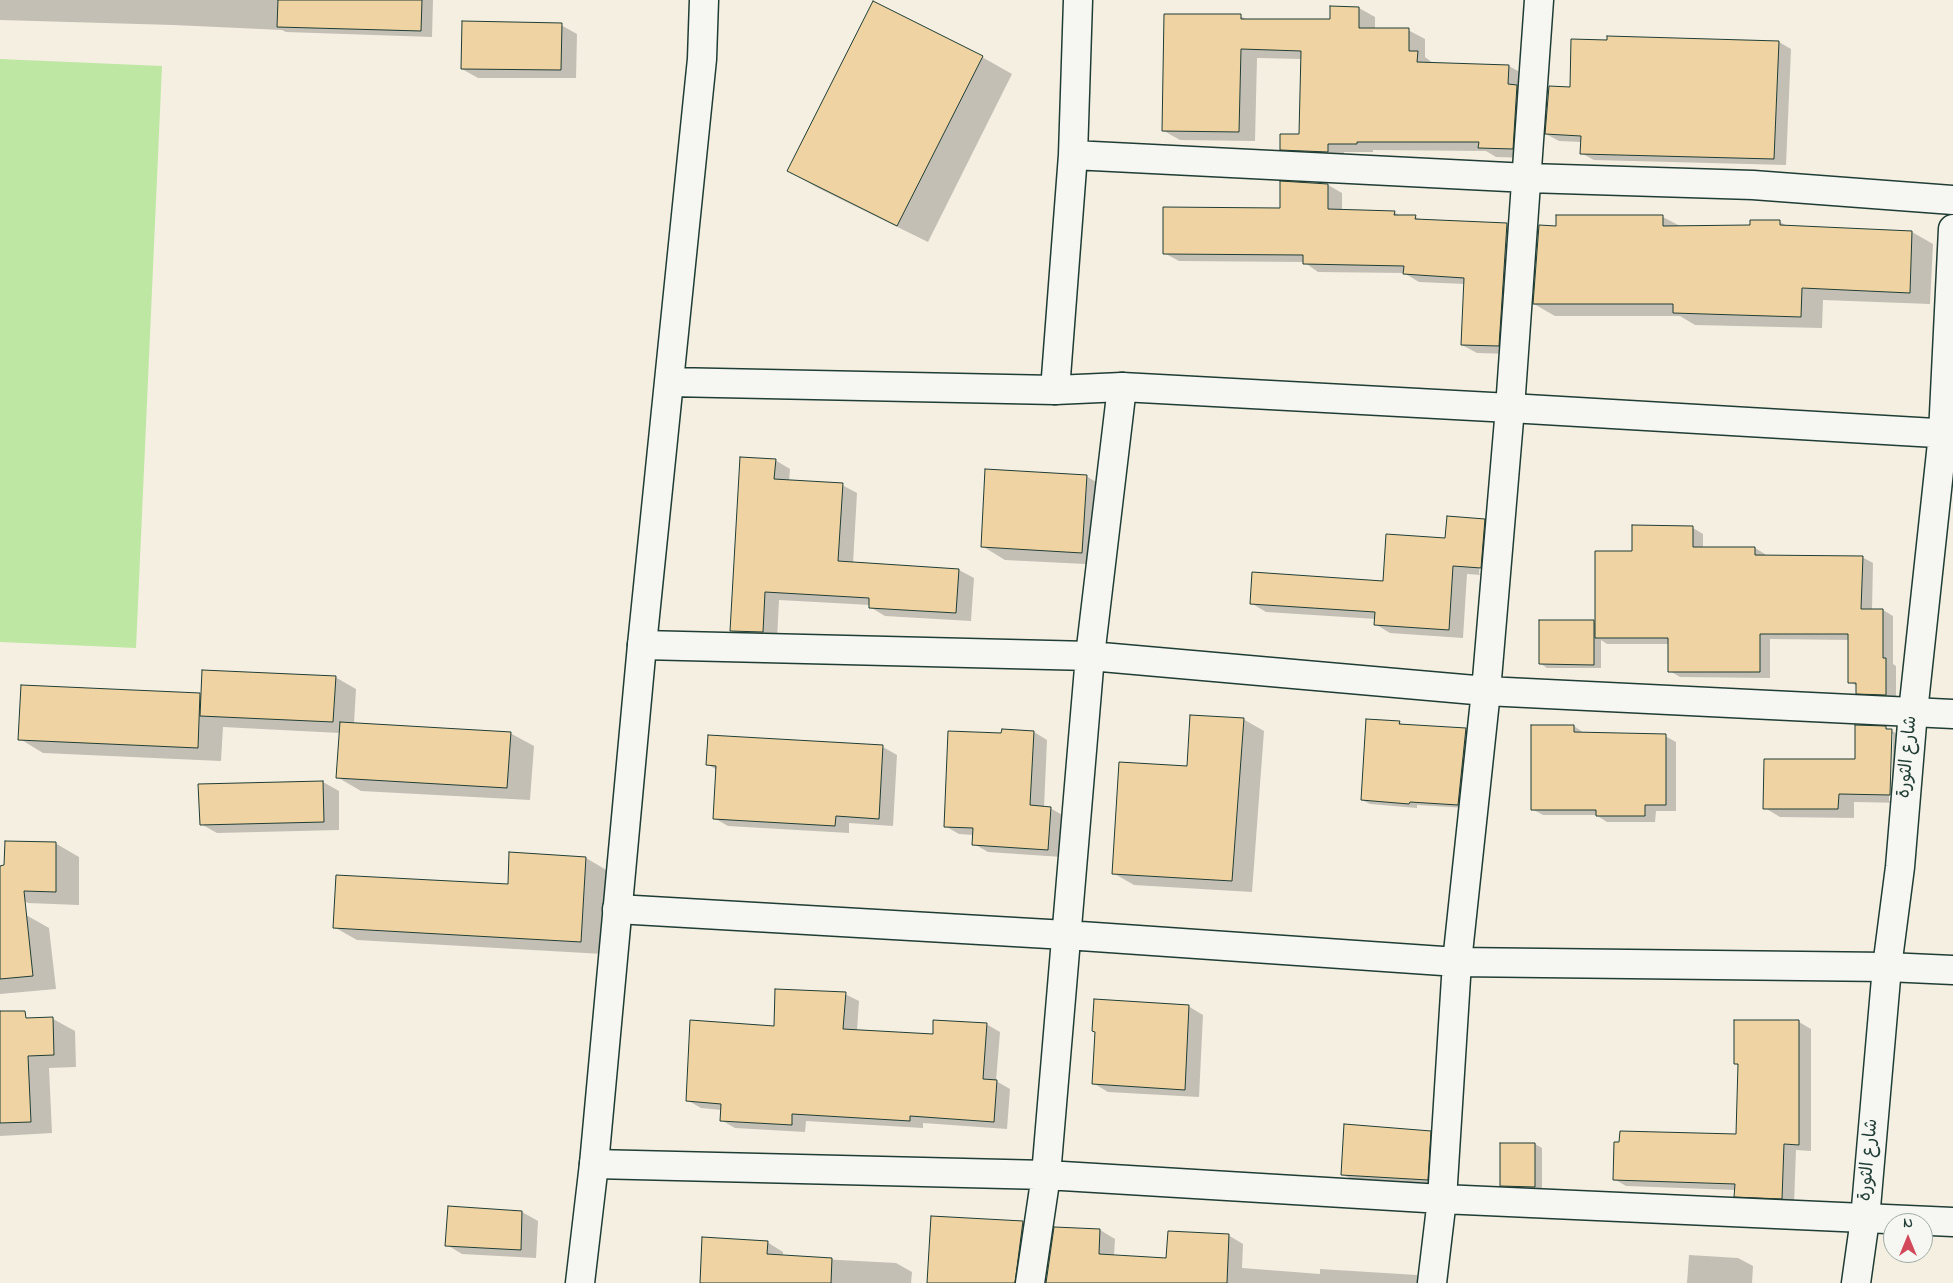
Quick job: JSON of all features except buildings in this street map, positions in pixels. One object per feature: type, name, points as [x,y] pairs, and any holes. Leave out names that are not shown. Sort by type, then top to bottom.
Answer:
[{"type":"street","points":[[580,1283],[594,1164],[642,645],[702,59],[704,0]]},
{"type":"street","points":[[1055,390],[1073,155],[1078,0]]},
{"type":"street","points":[[1432,1283],[1442,1199],[1457,962],[1486,691],[1510,408],[1540,0]]},
{"type":"street","points":[[1073,155],[1528,178],[1753,185],[1953,200]]},
{"type":"street","name":"شارع الثورة","points":[[1856,1283],[1865,1219],[1887,967],[1900,867],[1913,712],[1948,434],[1953,229]]},
{"type":"street","points":[[670,382],[1055,390],[1122,388],[1510,408],[1948,434]]},
{"type":"street","points":[[1030,1283],[1046,1175],[1090,656],[1122,388]]},
{"type":"street","points":[[642,645],[1090,656],[1486,691],[1953,714]]},
{"type":"street","points":[[617,909],[1066,935],[1457,962],[1887,967],[1953,970]]},
{"type":"street","points":[[594,1164],[1046,1175],[1442,1199],[1953,1222]]},
{"type":"green space","points":[[0,59],[162,66],[136,648],[0,642]]}]
